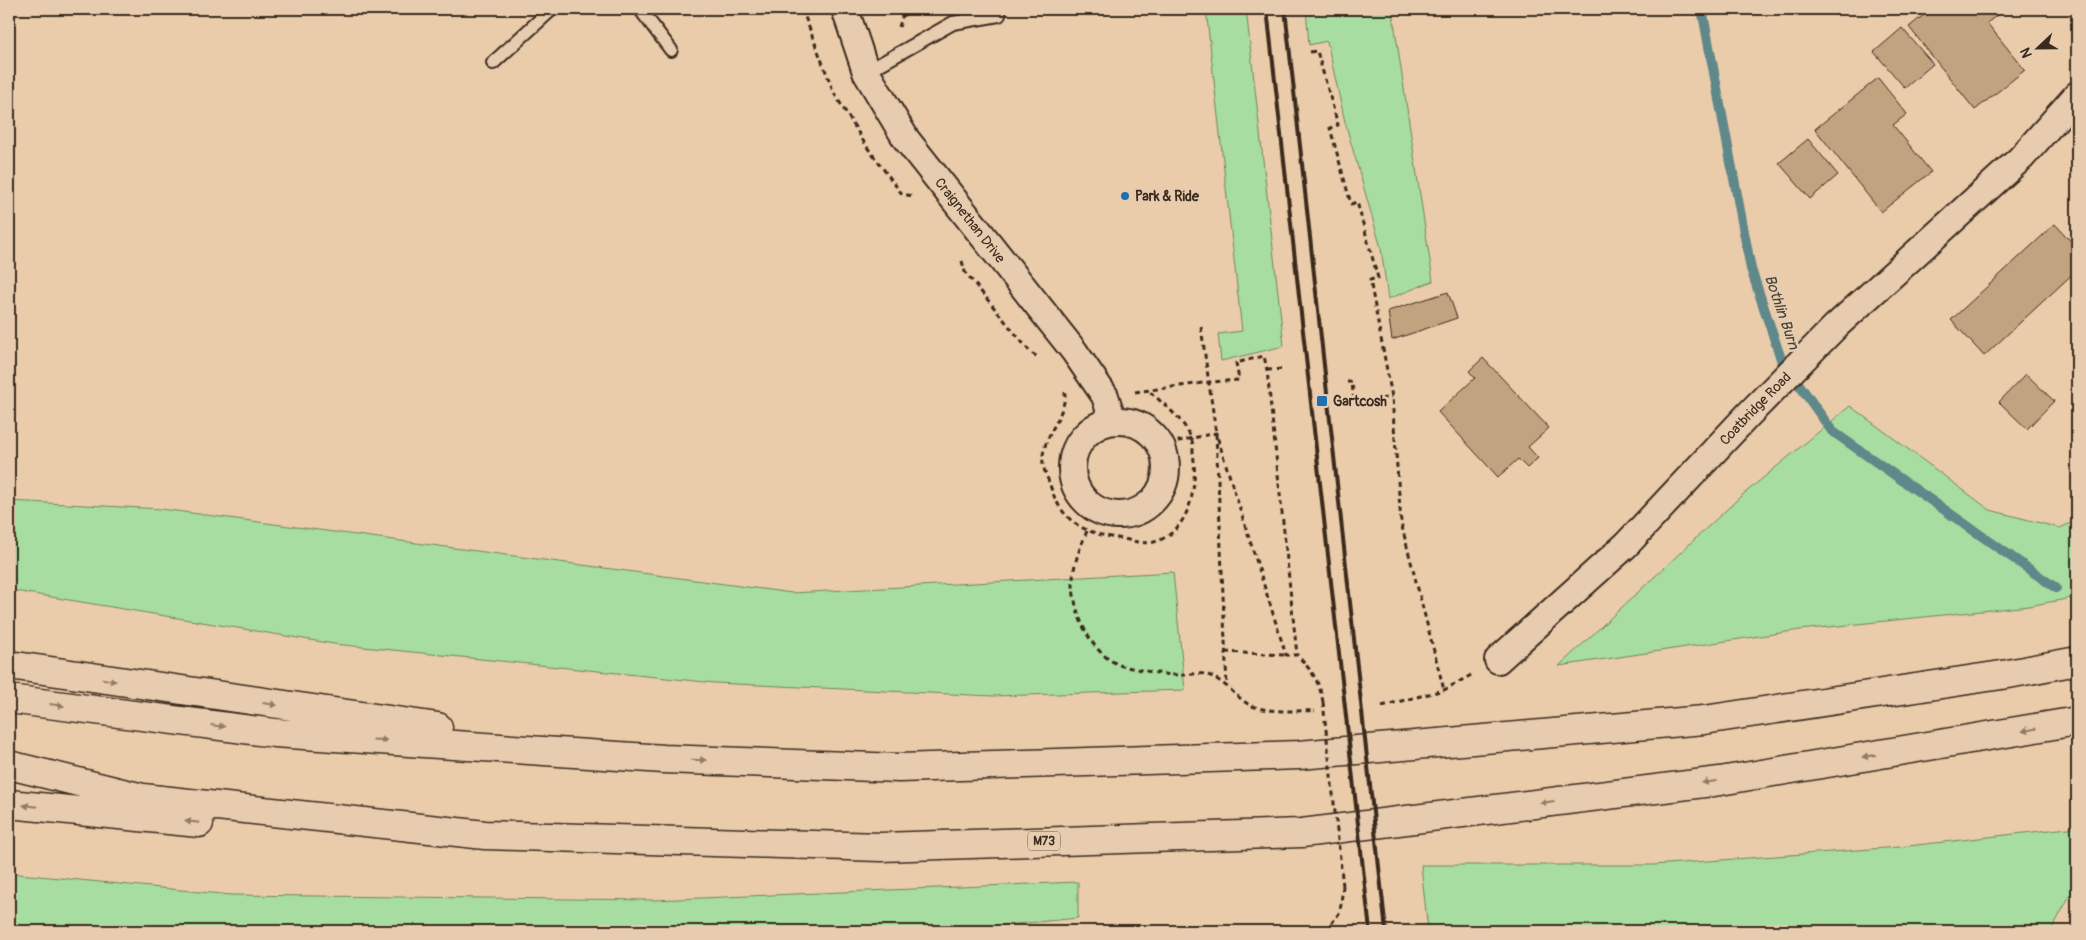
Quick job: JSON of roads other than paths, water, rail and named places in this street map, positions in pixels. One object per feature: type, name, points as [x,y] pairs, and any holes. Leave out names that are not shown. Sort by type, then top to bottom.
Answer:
[{"type":"highway","points":[[9,699],[275,733],[664,759],[899,768],[1299,755],[1704,720],[2008,674],[2077,661]]},
{"type":"highway","points":[[9,665],[664,759]]},
{"type":"highway","name":"M73","points":[[9,765],[143,798],[485,835],[881,847],[1302,833],[1720,780],[2077,721]]},
{"type":"highway","points":[[9,804],[345,837],[485,835]]},
{"type":"street","name":"Craignethan Drive","points":[[845,9],[866,72],[906,139],[1074,351],[1105,396],[1113,421]]},
{"type":"street","name":"Coatbridge Road","points":[[1498,660],[1626,545],[1748,415],[1836,326],[2021,158],[2077,94]]},
{"type":"street","points":[[1113,421],[1127,422],[1140,426],[1151,434],[1160,445],[1165,460],[1166,475],[1161,490],[1152,502],[1140,511],[1126,516],[1110,516],[1084,501],[1075,489],[1071,474],[1072,459],[1077,445],[1086,434],[1099,425],[1113,421]]},
{"type":"lane","points":[[493,63],[552,9]]},
{"type":"lane","points":[[640,9],[671,50]]},
{"type":"lane","points":[[866,72],[953,23],[999,15]]},
{"type":"waterway","name":"Bothlin Burn","points":[[1702,9],[1751,269],[1781,359],[1832,431],[2056,588]]},
{"type":"railway","points":[[1267,9],[1370,931]]},
{"type":"railway","points":[[1285,9],[1386,931]]},
{"type":"place","name":"Park & Ride","points":[[1125,196]]},
{"type":"place","name":"Gartcosh","points":[[1322,401]]}]
